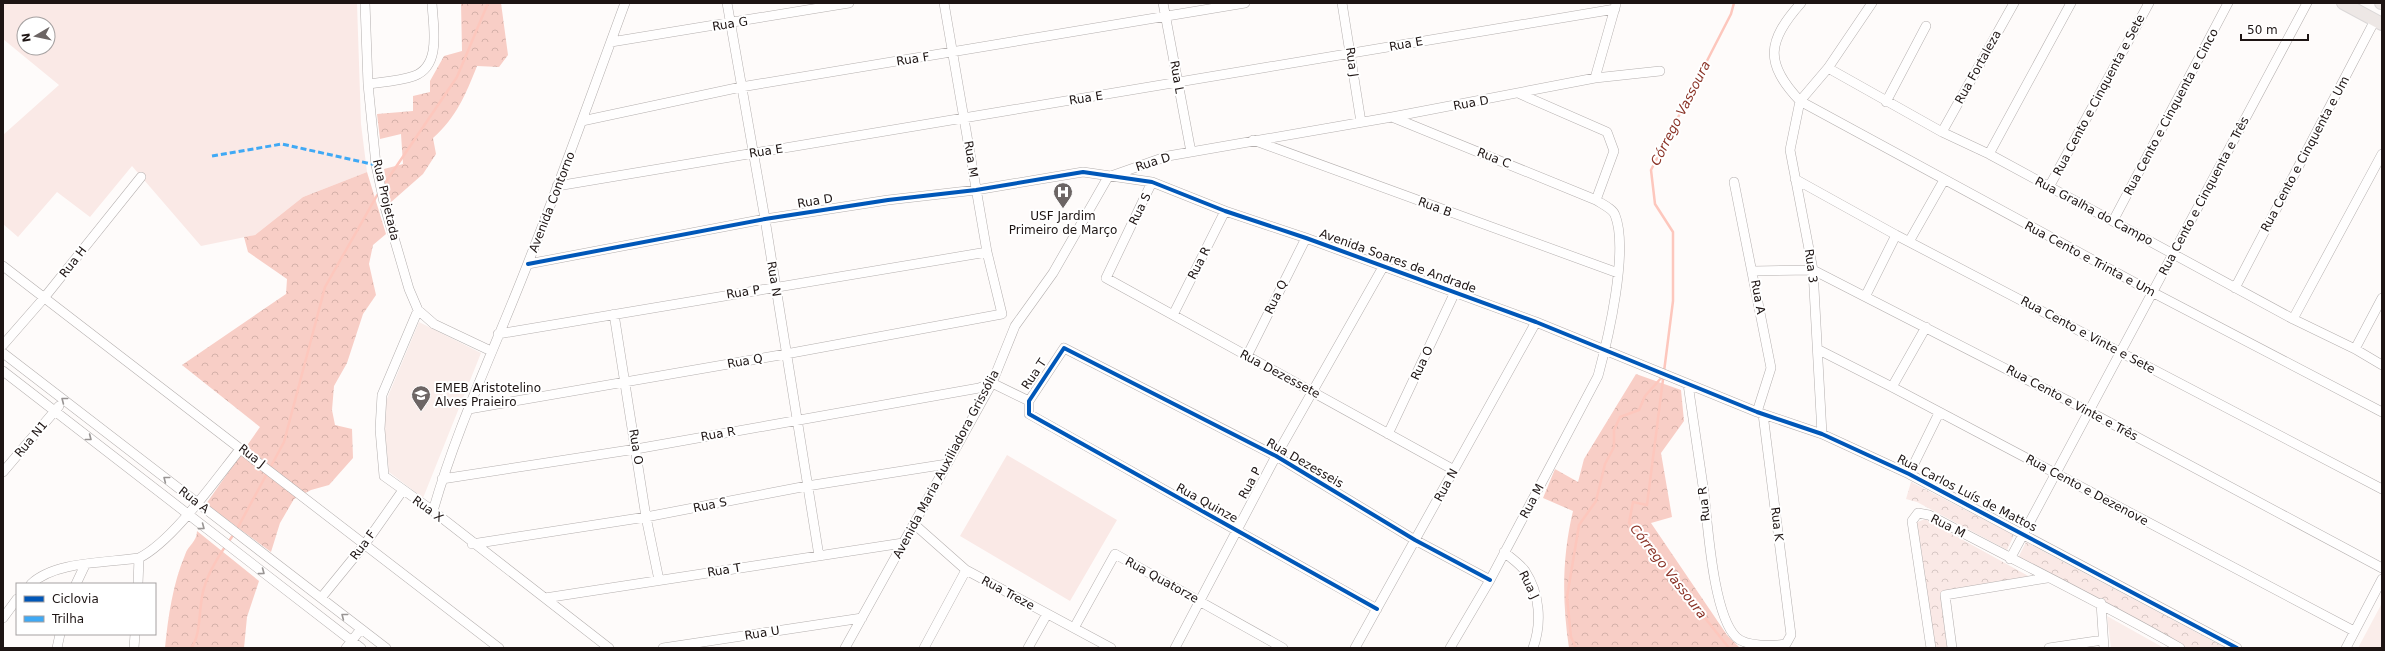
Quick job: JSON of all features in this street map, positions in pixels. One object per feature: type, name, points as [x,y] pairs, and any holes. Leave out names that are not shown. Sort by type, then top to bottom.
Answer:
[{"type":"main road","points":[[2342,3],[2378,22]]},
{"type":"street","name":"Rua Projetada","points":[[366,3],[368,84],[378,176],[385,207],[409,289],[418,310],[434,324],[491,351]]},
{"type":"street","points":[[368,84],[415,76],[425,70],[434,55],[432,3]]},
{"type":"street","name":"Avenida Contorno","points":[[433,511],[442,479],[491,351],[528,264],[625,3]]},
{"type":"street","name":"Rua N","points":[[727,3],[765,220],[819,556]]},
{"type":"street","name":"Rua G","points":[[611,42],[730,24],[849,3]]},
{"type":"street","name":"Rua M","points":[[944,3],[987,252],[1002,314]]},
{"type":"street","name":"Rua L","points":[[1163,3],[1191,152]]},
{"type":"street","name":"Rua F","points":[[582,121],[741,87],[1245,3]]},
{"type":"street","name":"Rua J","points":[[1342,3],[1361,122]]},
{"type":"street","points":[[1801,3],[1786,19],[1775,39],[1774,58],[1783,80],[1800,101],[1828,68],[1872,3]]},
{"type":"street","name":"Rua Fortaleza","points":[[1942,132],[2014,3]]},
{"type":"street","points":[[1989,154],[2070,3]]},
{"type":"street","name":"Rua Cento e Cinquenta e Sete","points":[[2049,188],[2149,3]]},
{"type":"street","name":"Rua Cento e Cinquenta e Cinco","points":[[2113,221],[2228,3]]},
{"type":"street","name":"Rua Cento e Cinquenta e Três","points":[[2010,559],[2090,412],[2152,292],[2307,3]]},
{"type":"street","points":[[1595,78],[1615,6]]},
{"type":"street","name":"Rua E","points":[[557,186],[1178,83],[1615,6]]},
{"type":"street","name":"Rua Cento e Cinquenta e Um","points":[[2235,288],[2378,22]]},
{"type":"street","points":[[1886,102],[1926,26]]},
{"type":"street","name":"Rua Gralha do Campo","points":[[1828,68],[1886,102],[1942,132],[1989,154],[2293,320],[2355,349],[2382,365]]},
{"type":"street","name":"Rua D","points":[[528,264],[765,220],[888,200],[976,190],[1083,172],[1108,177],[1168,156],[1520,94],[1595,78],[1660,71]]},
{"type":"street","points":[[1520,94],[1607,132],[1614,151],[1596,200],[1615,213],[1619,230],[1618,273],[1605,350]]},
{"type":"street","name":"Rua 3","points":[[1800,101],[1790,150],[1813,270],[1819,350],[1822,434]]},
{"type":"street","name":"Rua Cento e Trinta e Um","points":[[1800,101],[2152,292],[2382,412]]},
{"type":"street","name":"Rua C","points":[[1392,117],[1596,200]]},
{"type":"street","name":"Rua B","points":[[1252,140],[1618,273]]},
{"type":"street","points":[[2293,320],[2382,154]]},
{"type":"street","name":"Rua H","points":[[3,345],[44,298],[141,177]]},
{"type":"street","name":"Avenida Soares de Andrade","points":[[1108,177],[1152,182],[1225,211],[1306,238],[1536,322],[1678,379]]},
{"type":"street","name":"Avenida Maria Auxiliadora Grissólia","points":[[846,648],[992,383],[1015,326],[1053,273],[1108,177]]},
{"type":"street","name":"Rua Cento e Vinte e Sete","points":[[1795,179],[2121,353],[2382,489]]},
{"type":"street","points":[[1910,240],[1944,180]]},
{"type":"street","name":"Rua S","points":[[1106,278],[1152,182]]},
{"type":"street","name":"Rua A","points":[[1734,182],[1753,271],[1771,368],[1760,413]]},
{"type":"street","name":"Rua R","points":[[1173,315],[1225,211]]},
{"type":"street","points":[[1866,295],[1896,234]]},
{"type":"street","name":"Rua Q","points":[[1247,356],[1306,238]]},
{"type":"street","name":"Rua P","points":[[498,334],[987,252]]},
{"type":"street","name":"Rua J","points":[[3,266],[255,458],[285,483],[499,648]]},
{"type":"street","name":"Rua P","points":[[1175,648],[1276,456],[1383,267]]},
{"type":"street","name":"Rua Cento e Vinte e Três","points":[[1753,271],[1813,270],[1866,295],[2090,412],[2382,568]]},
{"type":"street","name":"Rua Dezessete","points":[[1106,278],[1454,470]]},
{"type":"street","name":"Rua O","points":[[1388,434],[1455,292]]},
{"type":"street","points":[[2355,349],[2382,298]]},
{"type":"street","name":"Rua X","points":[[418,310],[382,394],[380,429],[384,476],[433,511],[472,544],[609,648]]},
{"type":"street","name":"Rua O","points":[[614,314],[646,517],[659,580]]},
{"type":"street","points":[[1002,314],[1015,326]]},
{"type":"street","name":"Rua Q","points":[[469,409],[786,354],[1002,314]]},
{"type":"street","name":"Rua N","points":[[1355,648],[1536,322]]},
{"type":"street","points":[[1892,387],[1926,327]]},
{"type":"street","name":"Rua T","points":[[1028,414],[1029,401],[1064,348]]},
{"type":"street","name":"Rua Dezesseis","points":[[1064,348],[1276,456],[1415,540],[1490,580]]},
{"type":"street","name":"Rua M","points":[[1450,648],[1490,580],[1598,376],[1605,350]]},
{"type":"street","name":"Rua Cento e Dezenove","points":[[1819,350],[2056,473],[2354,631]]},
{"type":"street","name":"Rua A","points":[[3,353],[191,509],[221,541],[300,602],[349,645],[361,648]]},
{"type":"street","name":"Rua A","points":[[3,371],[57,409],[191,509],[231,528],[386,648]]},
{"type":"street","name":"Rua Carlos Luís de Mattos","points":[[1678,379],[1760,413],[1822,434],[1909,474],[2023,533],[2237,648]]},
{"type":"street","points":[[992,383],[1029,401]]},
{"type":"street","name":"Rua R","points":[[442,479],[636,449],[979,388],[992,383]]},
{"type":"street","name":"Rua R","points":[[1688,384],[1704,494],[1709,554],[1726,623],[1737,638],[1756,644],[1774,646],[1786,644],[1790,635]]},
{"type":"street","name":"Rua N1","points":[[3,472],[57,409]]},
{"type":"street","name":"Rua K","points":[[1760,413],[1790,635]]},
{"type":"street","points":[[1909,474],[1939,413]]},
{"type":"street","name":"Rua Quinze","points":[[1028,414],[1377,610]]},
{"type":"street","points":[[32,583],[40,575],[70,566],[139,558],[150,553],[191,509],[241,448]]},
{"type":"street","name":"Rua S","points":[[472,544],[646,517],[807,486],[947,464]]},
{"type":"street","name":"Rua F","points":[[321,598],[365,544],[403,490]]},
{"type":"street","name":"Rua M","points":[[1931,648],[1912,520],[1918,513],[1929,515],[2047,578],[2101,603]]},
{"type":"street","name":"Rua Treze","points":[[914,524],[966,570],[1111,648]]},
{"type":"street","name":"Rua T","points":[[545,598],[903,543]]},
{"type":"street","name":"Rua J","points":[[1504,552],[1525,571],[1538,598],[1539,621],[1533,648]]},
{"type":"street","name":"Rua Quatorze","points":[[1074,628],[1115,554],[1284,648]]},
{"type":"street","points":[[138,583],[139,558]]},
{"type":"street","points":[[76,583],[85,565]]},
{"type":"street","points":[[924,648],[966,570]]},
{"type":"street","points":[[1952,648],[1945,595],[2047,578]]},
{"type":"street","points":[[2346,648],[2382,579]]},
{"type":"street","points":[[300,602],[309,588]]},
{"type":"street","points":[[3,618],[16,600]]},
{"type":"street","points":[[2050,648],[2104,644],[2101,603]]},
{"type":"street","points":[[2101,603],[2180,648]]},
{"type":"street","points":[[1028,648],[1047,614]]},
{"type":"street","name":"Rua U","points":[[662,648],[862,618]]},
{"type":"street","points":[[349,645],[361,629]]},
{"type":"street","points":[[58,648],[60,635]]},
{"type":"street","points":[[134,648],[135,635]]},
{"type":"shaded area","name":"EMEB Aristotelino Alves Praieiro","points":[[419,322],[481,353],[423,498],[389,472],[384,424],[386,401]]},
{"type":"shaded area","points":[[2382,603],[2382,648],[2358,648]]},
{"type":"shaded area","points":[[2107,616],[2164,648],[2111,648]]},
{"type":"green space","points":[[3,3],[357,3],[361,124],[367,172],[303,197],[255,235],[201,246],[132,166],[90,217],[57,192],[18,237],[3,224],[3,135],[59,85],[24,56],[56,56],[56,16],[16,16],[16,50],[3,39]]},
{"type":"green space","points":[[461,3],[501,3],[508,55],[499,67],[477,66],[460,105],[448,122],[433,138],[436,154],[423,174],[390,203],[384,169],[403,164],[401,134],[380,139],[377,114],[413,111],[413,96],[430,92],[430,81],[444,56],[462,51]]},
{"type":"green space","points":[[367,172],[386,234],[373,245],[369,264],[376,295],[363,314],[347,363],[334,386],[332,410],[335,425],[352,429],[353,458],[329,485],[311,490],[294,499],[280,523],[271,552],[206,504],[260,427],[182,365],[286,294],[287,279],[248,252],[244,237],[255,235],[303,197]]},
{"type":"green space","points":[[1636,374],[1681,390],[1684,421],[1661,453],[1672,517],[1651,523],[1727,635],[1740,648],[1569,648],[1565,613],[1564,579],[1569,528],[1573,511],[1543,498],[1555,469],[1578,482],[1584,459]]},
{"type":"green space","points":[[1007,455],[1117,520],[1070,601],[960,536]]},
{"type":"green space","points":[[1911,482],[2014,535],[2007,550],[1917,502],[1906,499]]},
{"type":"green space","points":[[1925,519],[2032,578],[1942,591],[1950,648],[1933,648],[1915,523]]},
{"type":"green space","points":[[197,531],[259,581],[247,617],[244,648],[165,648],[169,612],[177,577],[186,552],[196,538]]},
{"type":"green space","points":[[2026,542],[2226,648],[2187,648],[2018,558]]},
{"type":"waterway","points":[[383,186],[457,77],[488,3]]},
{"type":"waterway","name":"Córrego Vassoura","points":[[1729,648],[1629,523],[1633,502],[1647,505],[1673,301],[1673,232],[1655,204],[1651,170],[1731,14],[1734,3]]},
{"type":"waterway","points":[[237,529],[284,442],[325,287],[379,192]]},
{"type":"waterway","points":[[1576,648],[1571,637],[1567,597],[1579,525],[1596,501],[1605,464],[1614,447],[1614,430],[1620,417],[1639,410],[1645,396],[1662,377]]},
{"type":"waterway","points":[[191,648],[197,635],[202,595],[206,581],[225,546],[234,534]]},
{"type":"marked path","points":[[212,156],[282,144],[376,165]]},
{"type":"cycle path","points":[[528,264],[765,219],[888,200],[976,190],[1083,172],[1152,182],[1225,211],[1306,238],[1536,322],[1757,412],[1822,434],[1909,474],[2237,648]]},
{"type":"cycle path","points":[[1377,609],[1029,414],[1029,401],[1064,348],[1276,456],[1415,540],[1490,580]]},
{"type":"place","name":"USF Jardim Primeiro de Março","points":[[1063,209]]},
{"type":"place","name":"EMEB Aristotelino Alves Praieiro","points":[[421,412]]}]
